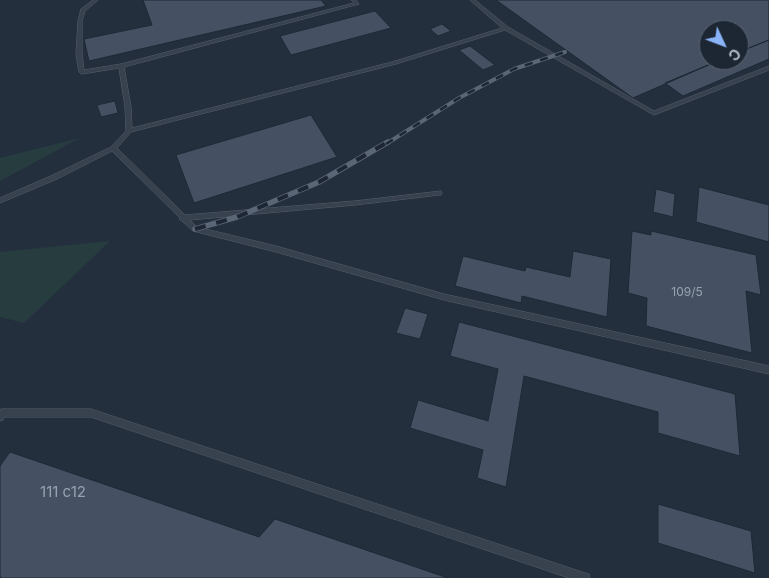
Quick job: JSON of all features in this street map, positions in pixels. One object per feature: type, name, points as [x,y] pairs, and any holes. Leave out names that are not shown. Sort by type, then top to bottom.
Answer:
[{"type":"lane","points":[[96,0],[83,10],[80,21],[82,72],[121,66],[357,4],[353,0]]},
{"type":"lane","points":[[472,0],[506,28],[654,113],[769,68]]},
{"type":"lane","points":[[0,201],[55,177],[113,148],[129,130],[394,63],[506,28]]},
{"type":"lane","points":[[121,66],[128,106],[129,130]]},
{"type":"lane","points":[[113,148],[195,229],[276,249],[444,297],[769,370]]},
{"type":"lane","points":[[182,218],[354,203],[439,193]]},
{"type":"lane","points":[[0,417],[2,414],[91,413],[585,578]]},
{"type":"green space","points":[[80,138],[0,181],[0,158]]},
{"type":"green space","points":[[110,241],[24,323],[0,317],[0,252]]},
{"type":"building","points":[[143,0],[321,0],[326,6],[89,61],[84,39],[152,25]]},
{"type":"building","points":[[496,0],[769,0],[769,40],[749,48],[749,20],[699,20],[699,69],[633,98]]},
{"type":"building","points":[[375,11],[391,28],[291,55],[280,36]]},
{"type":"building","points":[[442,24],[451,31],[438,36],[430,29]]},
{"type":"building","points":[[769,40],[769,59],[749,68],[749,48]]},
{"type":"building","points":[[470,46],[495,65],[483,70],[459,50]]},
{"type":"building","points":[[699,69],[743,70],[683,96],[665,83]]},
{"type":"building","points":[[115,101],[118,113],[101,117],[97,105]]},
{"type":"building","points":[[311,115],[337,157],[194,203],[176,155]]},
{"type":"building","points":[[699,187],[769,205],[769,242],[696,222]]},
{"type":"building","points":[[656,189],[675,194],[673,217],[653,212]]},
{"type":"building","points":[[632,231],[651,235],[651,231],[756,255],[761,295],[746,291],[752,353],[646,326],[647,298],[628,293]]},
{"type":"building","points":[[573,251],[611,259],[607,317],[522,296],[521,303],[455,286],[463,256],[525,271],[526,267],[570,277]]},
{"type":"building","points":[[405,308],[428,314],[420,339],[396,333]]},
{"type":"building","points":[[459,322],[735,394],[740,456],[658,433],[658,412],[524,376],[506,487],[477,478],[483,450],[410,428],[418,400],[488,421],[498,369],[450,356]]},
{"type":"building","points":[[10,452],[259,537],[275,519],[448,578],[2,578],[0,577],[0,466]]},
{"type":"building","points":[[658,504],[751,531],[755,573],[658,543]]},
{"type":"railway","points":[[386,144],[459,98],[514,69],[565,52]]},
{"type":"railway","points":[[195,229],[237,217],[319,182],[388,142]]}]
